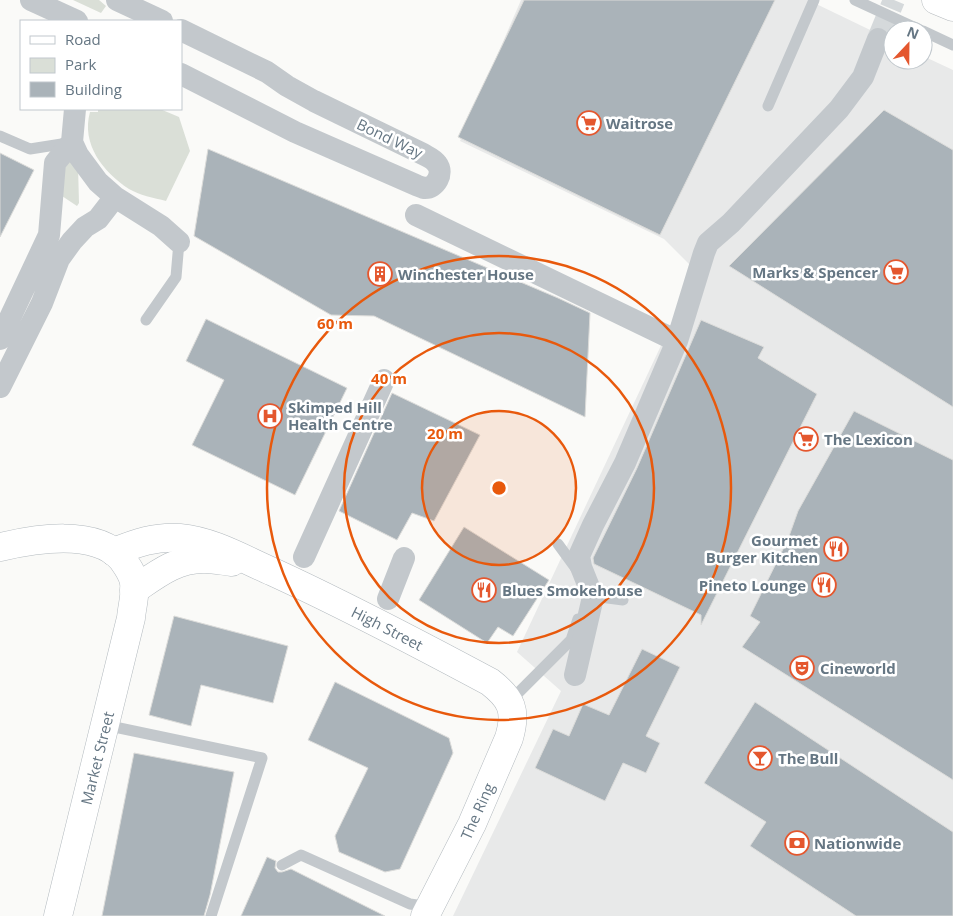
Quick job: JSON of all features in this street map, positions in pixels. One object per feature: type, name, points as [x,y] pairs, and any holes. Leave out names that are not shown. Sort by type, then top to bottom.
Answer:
[{"type":"street","points":[[32,0],[71,20]]},
{"type":"street","points":[[117,0],[160,20]]},
{"type":"street","points":[[936,0],[953,7]]},
{"type":"street","name":"Bond Way","points":[[182,30],[268,72],[287,86],[314,101],[434,160],[440,170],[437,181],[433,186],[425,188],[416,185],[272,121],[182,75]]},
{"type":"street","points":[[575,675],[589,598],[579,556],[624,463],[677,341],[708,244],[731,224],[839,109],[863,77],[878,39]]},
{"type":"street","points":[[272,121],[300,115],[314,101]]},
{"type":"street","points":[[74,110],[72,142],[78,156],[98,182],[115,197],[161,226],[179,242]]},
{"type":"street","points":[[0,339],[49,235],[55,163],[72,142]]},
{"type":"street","points":[[0,387],[42,303],[59,260],[72,241],[85,228],[98,219],[115,197]]},
{"type":"street","points":[[416,215],[677,341]]},
{"type":"street","points":[[304,557],[384,380]]},
{"type":"street","name":"High Street","points":[[114,552],[145,540],[180,538],[214,546],[314,591],[490,682],[503,692],[510,701]]},
{"type":"street","points":[[0,548],[15,544],[63,539],[86,540],[114,552],[130,570],[134,595]]},
{"type":"street","points":[[388,599],[404,558]]},
{"type":"street","name":"High Street","points":[[134,595],[168,567],[180,563],[204,559],[258,565]]},
{"type":"street","name":"Market Street","points":[[58,916],[131,618],[134,595]]},
{"type":"street","name":"The Ring","points":[[428,912],[472,824],[507,746],[512,728],[513,712],[510,701]]},
{"type":"lane","points":[[768,106],[814,0]]},
{"type":"lane","points":[[855,0],[898,20]]},
{"type":"lane","points":[[933,36],[953,45]]},
{"type":"lane","points":[[0,136],[30,149],[72,142]]},
{"type":"lane","points":[[146,320],[176,278],[179,242]]},
{"type":"lane","points":[[510,701],[571,640],[589,598],[577,570],[558,544]]},
{"type":"lane","points":[[589,598],[623,600]]},
{"type":"lane","points":[[105,725],[262,758],[212,916]]},
{"type":"lane","points":[[282,864],[301,856],[428,912]]},
{"type":"shaded area","points":[[521,0],[808,0],[883,36],[883,70],[933,70],[933,61],[953,70],[953,916],[453,916],[561,691],[517,652],[696,271],[664,239],[460,141]]},
{"type":"green space","points":[[73,0],[99,0],[106,6],[101,13]]},
{"type":"green space","points":[[98,110],[162,110],[179,117],[190,151],[166,201],[142,195],[129,189],[103,166],[96,156],[89,135],[90,112],[98,112]]},
{"type":"green space","points":[[67,159],[78,166],[79,203],[77,206],[59,194]]},
{"type":"building","name":"Waitrose","points":[[524,0],[775,0],[660,235],[458,137]]},
{"type":"building","points":[[884,110],[953,150],[953,407],[729,266]]},
{"type":"building","name":"Winchester House","points":[[208,149],[590,313],[585,417],[374,316],[331,315],[194,236]]},
{"type":"building","points":[[0,153],[34,170],[0,237]]},
{"type":"building","name":"Skimped Hill Health Centre","points":[[206,319],[347,388],[295,495],[192,445],[224,380],[186,361]]},
{"type":"building","points":[[701,320],[764,347],[758,358],[817,394],[701,625],[701,615],[594,564],[593,558],[637,468]]},
{"type":"building","points":[[392,393],[480,435],[434,521],[412,513],[397,540],[339,511]]},
{"type":"building","points":[[854,411],[953,460],[953,780],[742,647],[760,622],[750,616],[788,539],[798,511]]},
{"type":"building","name":"Blues Smokehouse","points":[[464,527],[549,580],[513,636],[498,627],[487,643],[419,600]]},
{"type":"building","points":[[174,616],[288,646],[273,703],[201,685],[191,726],[149,715]]},
{"type":"building","points":[[642,649],[680,667],[646,736],[660,743],[646,773],[623,763],[605,801],[535,768],[553,729],[569,736],[583,704],[609,715]]},
{"type":"building","points":[[335,682],[449,738],[453,753],[400,869],[385,872],[339,852],[335,836],[368,768],[308,740]]},
{"type":"building","points":[[755,702],[953,832],[953,916],[856,916],[750,846],[766,822],[704,783]]},
{"type":"building","points":[[134,753],[234,772],[210,895],[204,916],[102,916]]},
{"type":"building","points":[[267,857],[276,861],[275,868],[278,872],[291,869],[385,916],[241,916]]},
{"type":"tunnel","points":[[878,39],[894,0]]},
{"type":"place","name":"Waitrose","points":[[589,123]]},
{"type":"place","name":"Marks & Spencer","points":[[896,272]]},
{"type":"place","name":"Winchester House","points":[[380,274]]},
{"type":"place","name":"Skimped Hill Health Centre","points":[[270,416]]},
{"type":"place","name":"The Lexicon","points":[[806,439]]},
{"type":"place","name":"Gourmet Burger Kitchen","points":[[836,549]]},
{"type":"place","name":"Pineto Lounge","points":[[824,585]]},
{"type":"place","name":"Blues Smokehouse","points":[[484,590]]},
{"type":"place","name":"Cineworld","points":[[802,668]]},
{"type":"place","name":"The Bull","points":[[760,758]]},
{"type":"place","name":"Nationwide","points":[[797,843]]}]
